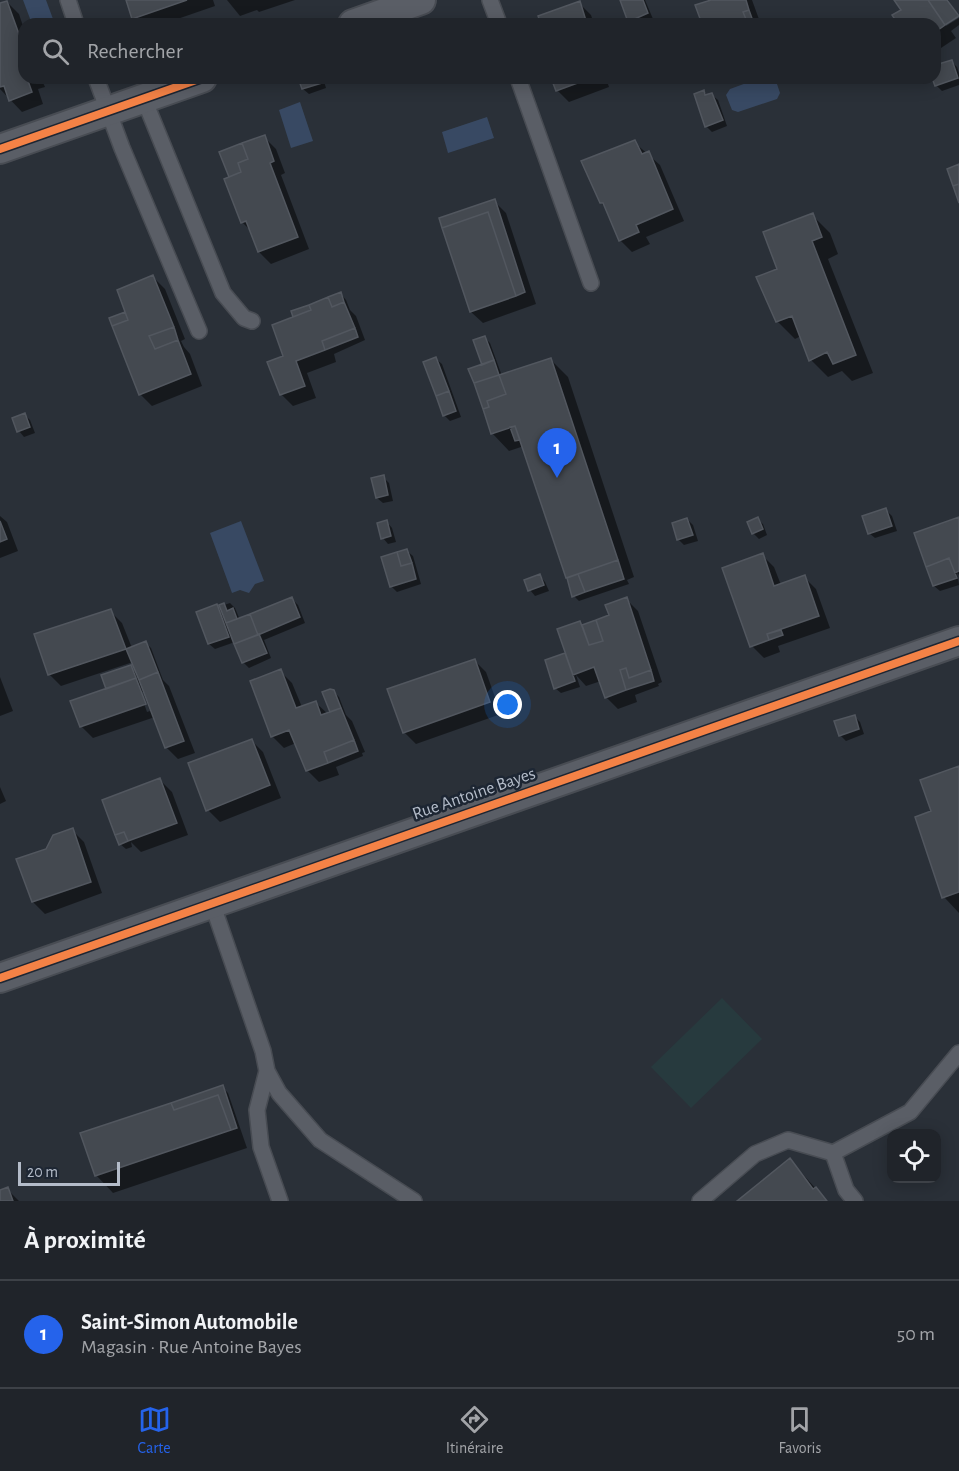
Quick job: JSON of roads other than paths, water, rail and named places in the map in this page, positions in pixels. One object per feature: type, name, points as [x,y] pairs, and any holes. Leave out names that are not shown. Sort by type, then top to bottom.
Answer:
[{"type":"street","points":[[370,18],[421,0]]},
{"type":"street","points":[[0,149],[185,84]]},
{"type":"street","name":"Rue Antoine Bayes","points":[[0,978],[959,641]]},
{"type":"lane","points":[[68,0],[74,18]]},
{"type":"lane","points":[[490,0],[497,18]]},
{"type":"lane","points":[[98,84],[199,331]]},
{"type":"lane","points":[[520,84],[591,283]]},
{"type":"lane","points":[[144,99],[223,293],[244,318],[252,321]]},
{"type":"lane","points":[[212,903],[263,1051],[267,1071],[279,1092],[320,1140],[414,1201]]},
{"type":"lane","points":[[700,1201],[755,1154],[788,1140],[833,1153],[910,1112],[959,1053]]},
{"type":"lane","points":[[267,1071],[257,1110],[261,1147],[280,1201]]},
{"type":"lane","points":[[833,1153],[846,1190],[855,1201]]},
{"type":"water","points":[[23,0],[46,0],[53,18],[30,18]]},
{"type":"water","points":[[744,84],[777,84],[780,93],[777,99],[738,112],[732,110],[726,95],[730,89]]},
{"type":"water","points":[[300,102],[313,141],[291,148],[279,110]]},
{"type":"water","points":[[487,117],[494,138],[448,153],[442,132]]},
{"type":"water","points":[[241,521],[264,581],[255,584],[249,593],[240,590],[232,593],[210,533]]},
{"type":"place","name":"Saint-Simon Automobile","points":[[557,478]]}]
